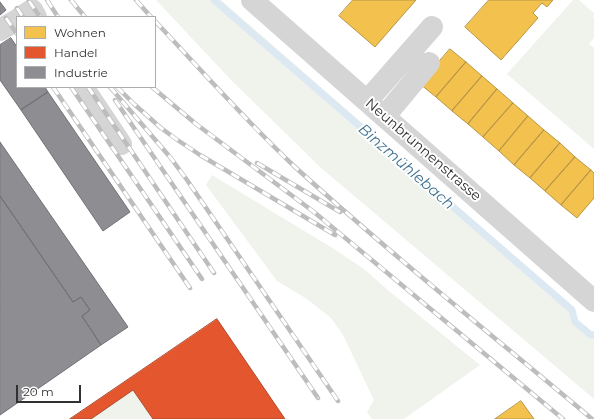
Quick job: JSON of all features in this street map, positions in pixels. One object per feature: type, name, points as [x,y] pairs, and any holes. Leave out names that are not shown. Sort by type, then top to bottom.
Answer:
[{"type":"street","name":"Neunbrunnenstrasse","points":[[252,0],[594,301]]},
{"type":"street","points":[[0,30],[16,20]]},
{"type":"street","points":[[367,101],[432,27]]},
{"type":"street","points":[[385,116],[429,63]]},
{"type":"street","points":[[84,88],[121,144]]},
{"type":"shaded area","points":[[156,0],[221,0],[526,266],[572,309],[578,322],[589,331],[594,331],[594,399],[320,167],[231,80]]},
{"type":"shaded area","points":[[573,0],[579,0],[594,13],[594,38],[589,44],[594,48],[594,149],[507,74]]},
{"type":"shaded area","points":[[212,175],[334,249],[364,269],[480,365],[404,419],[372,419],[367,412],[374,400],[343,335],[331,318],[307,299],[277,281],[206,185]]},
{"type":"shaded area","points":[[133,390],[153,419],[91,419]]},
{"type":"building: Wohnen","points":[[353,0],[416,0],[375,47],[339,16]]},
{"type":"building: Wohnen","points":[[489,0],[553,0],[547,7],[542,3],[533,13],[538,18],[501,60],[465,27]]},
{"type":"building: Wohnen","points":[[450,49],[466,62],[436,97],[420,84]]},
{"type":"building: Wohnen","points":[[466,62],[482,76],[452,111],[436,97]]},
{"type":"building: Wohnen","points":[[482,76],[497,89],[468,124],[452,111]]},
{"type":"building: Wohnen","points":[[497,89],[513,103],[483,137],[468,124]]},
{"type":"building: Wohnen","points":[[513,103],[528,116],[499,151],[483,137]]},
{"type":"building: Wohnen","points":[[528,116],[544,130],[514,165],[499,151]]},
{"type":"building: Wohnen","points":[[544,130],[560,143],[530,178],[514,165]]},
{"type":"building: Wohnen","points":[[560,143],[575,157],[545,191],[530,178]]},
{"type":"building: Wohnen","points":[[575,157],[591,170],[561,205],[545,191]]},
{"type":"building: Wohnen","points":[[591,170],[594,173],[594,198],[577,218],[561,205]]},
{"type":"building: Wohnen","points":[[521,401],[534,419],[495,419]]},
{"type":"building: Handel","points":[[217,319],[285,419],[153,419],[133,390],[91,419],[70,419]]},
{"type":"building: Industrie","points":[[0,2],[6,10],[0,15]]},
{"type":"building: Industrie","points":[[11,38],[16,46],[16,88],[46,88],[48,92],[21,110],[0,80],[0,45]]},
{"type":"building: Industrie","points":[[48,92],[130,212],[103,231],[21,110]]},
{"type":"building: Industrie","points":[[0,142],[128,327],[101,345],[82,316],[90,310],[81,297],[73,302],[0,196]]},
{"type":"building: Industrie","points":[[0,196],[73,302],[81,297],[90,310],[82,316],[101,345],[0,415]]},
{"type":"waterway","name":"Binzmühlebach","points":[[214,0],[572,310],[575,322],[591,335],[594,335]]},
{"type":"railway","points":[[47,0],[57,16]]},
{"type":"railway","points":[[71,0],[84,16]]},
{"type":"railway","points":[[136,0],[150,16]]},
{"type":"railway","points":[[29,1],[39,16]]},
{"type":"railway","points":[[17,8],[22,16]]},
{"type":"railway","points":[[6,18],[16,33]]},
{"type":"railway","points":[[156,22],[241,114],[295,167],[405,263],[592,419]]},
{"type":"railway","points":[[54,88],[190,288]]},
{"type":"railway","points":[[72,88],[202,279]]},
{"type":"railway","points":[[89,88],[214,273]]},
{"type":"railway","points":[[111,88],[170,157],[187,180],[338,401]]},
{"type":"railway","points":[[118,88],[161,128],[176,139],[200,155],[335,235]]},
{"type":"railway","points":[[153,88],[196,124],[314,212],[563,419]]},
{"type":"railway","points":[[115,100],[318,398]]},
{"type":"railway","points":[[257,163],[340,212]]}]
